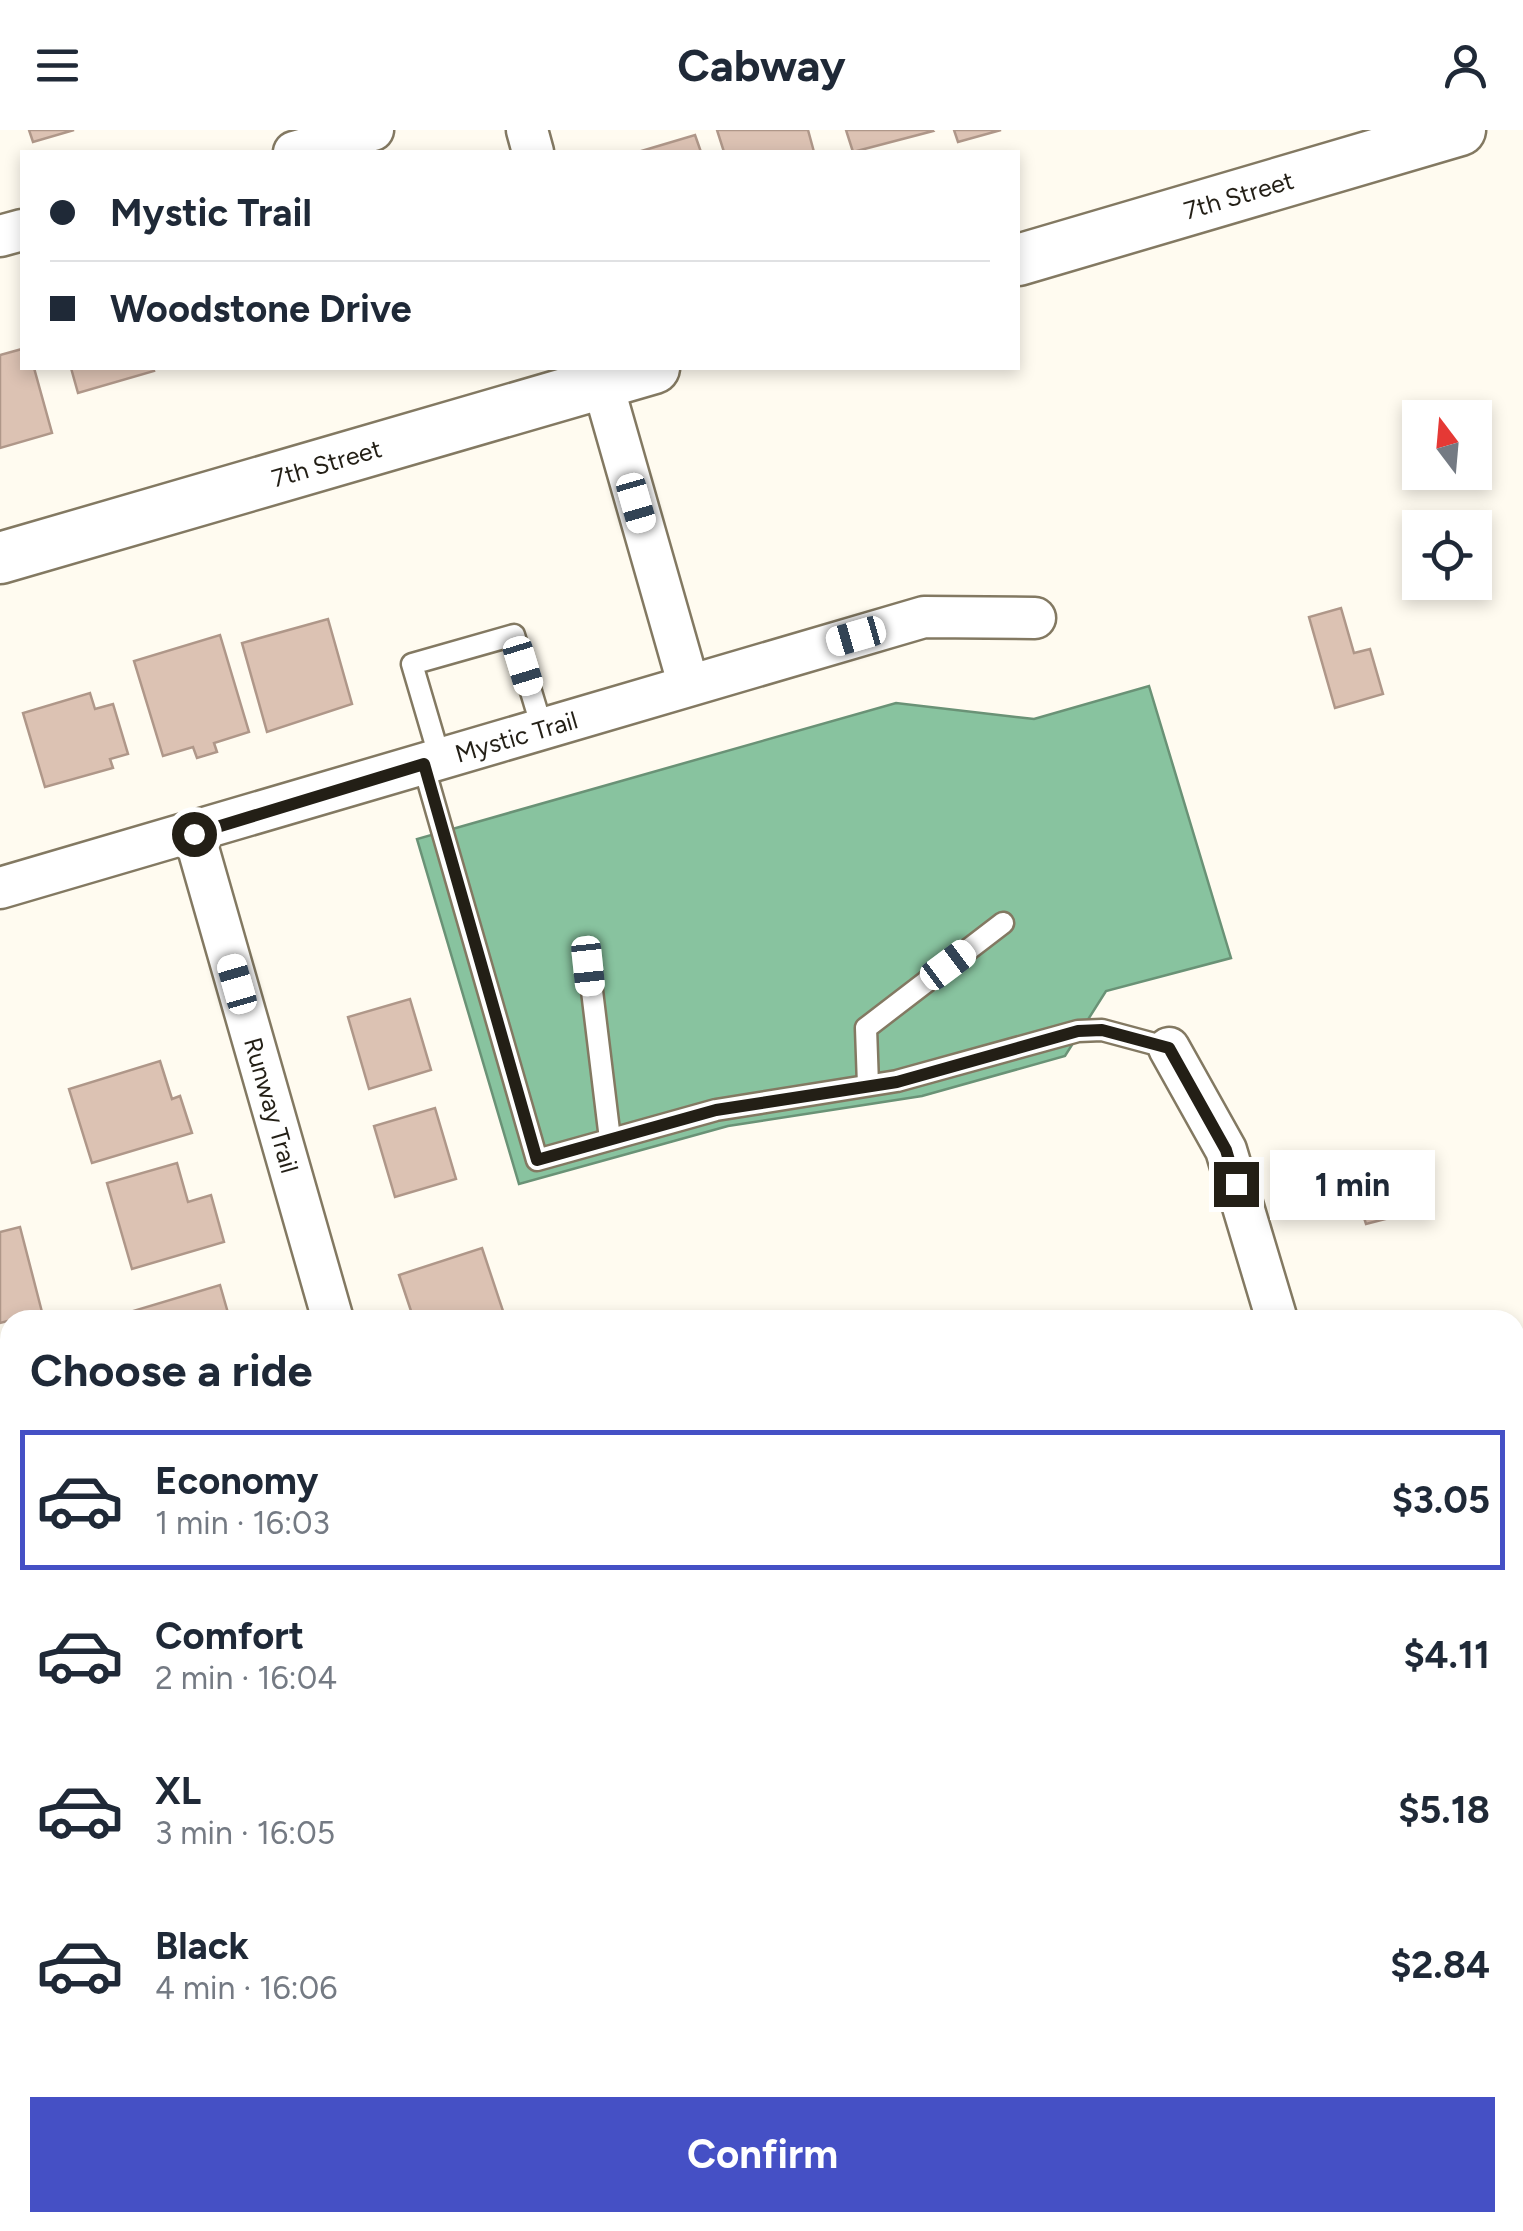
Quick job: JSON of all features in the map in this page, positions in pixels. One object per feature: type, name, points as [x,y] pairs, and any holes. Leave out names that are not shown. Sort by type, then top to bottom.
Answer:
[{"type":"street","points":[[301,150],[373,130]]},
{"type":"street","name":"7th Street","points":[[1020,259],[1460,130]]},
{"type":"street","name":"7th Street","points":[[0,558],[600,375],[639,370]]},
{"type":"street","points":[[600,375],[688,684]]},
{"type":"street","name":"Mystic Trail","points":[[0,888],[924,617],[1036,618]]},
{"type":"street","name":"Runway Trail","points":[[194,834],[331,1310]]},
{"type":"street","points":[[1169,1048],[1226,1150],[1274,1310]]},
{"type":"lane","points":[[542,728],[514,635],[412,664],[432,762],[537,1160],[716,1110],[947,1069],[1078,1031],[1102,1030],[1169,1048]]},
{"type":"lane","points":[[868,1085],[866,1028],[1003,923]]},
{"type":"lane","points":[[588,966],[610,1140]]},
{"type":"shaded area","points":[[1149,686],[1231,958],[1106,991],[1065,1056],[922,1096],[728,1126],[519,1184],[417,839],[896,703],[1034,719]]},
{"type":"building","points":[[29,130],[74,130],[33,142]]},
{"type":"building","points":[[717,130],[808,130],[813,150],[723,150]]},
{"type":"building","points":[[846,130],[933,131],[861,150],[852,150]]},
{"type":"building","points":[[954,130],[1001,130],[958,142]]},
{"type":"building","points":[[695,135],[700,150],[645,150]]},
{"type":"building","points":[[20,350],[20,370],[35,370],[52,433],[0,448],[0,355]]},
{"type":"building","points":[[72,370],[154,371],[78,393]]},
{"type":"building","points":[[1341,608],[1354,653],[1370,649],[1383,694],[1335,708],[1309,617]]},
{"type":"building","points":[[328,619],[352,704],[267,732],[242,643]]},
{"type":"building","points":[[220,635],[249,732],[214,743],[217,752],[197,758],[193,747],[163,756],[134,661]]},
{"type":"building","points":[[90,693],[95,709],[113,704],[128,754],[110,759],[113,768],[45,787],[23,713]]},
{"type":"building","points":[[410,999],[431,1070],[369,1089],[348,1017]]},
{"type":"building","points":[[160,1061],[172,1099],[180,1096],[192,1133],[92,1163],[69,1089]]},
{"type":"building","points":[[435,1108],[456,1179],[395,1197],[374,1126]]},
{"type":"building","points":[[1369,1161],[1385,1219],[1366,1224],[1359,1202],[1351,1205],[1341,1169]]},
{"type":"building","points":[[177,1163],[188,1202],[211,1195],[224,1242],[132,1269],[107,1183]]},
{"type":"building","points":[[20,1227],[41,1310],[0,1310],[0,1232]]},
{"type":"building","points":[[482,1248],[503,1310],[411,1310],[399,1275]]},
{"type":"building","points":[[220,1285],[227,1310],[136,1310]]},
{"type":"route","points":[[194,834],[424,764],[537,1160],[716,1110],[897,1082],[1078,1031],[1102,1030],[1169,1048],[1226,1150],[1236,1184]]}]
